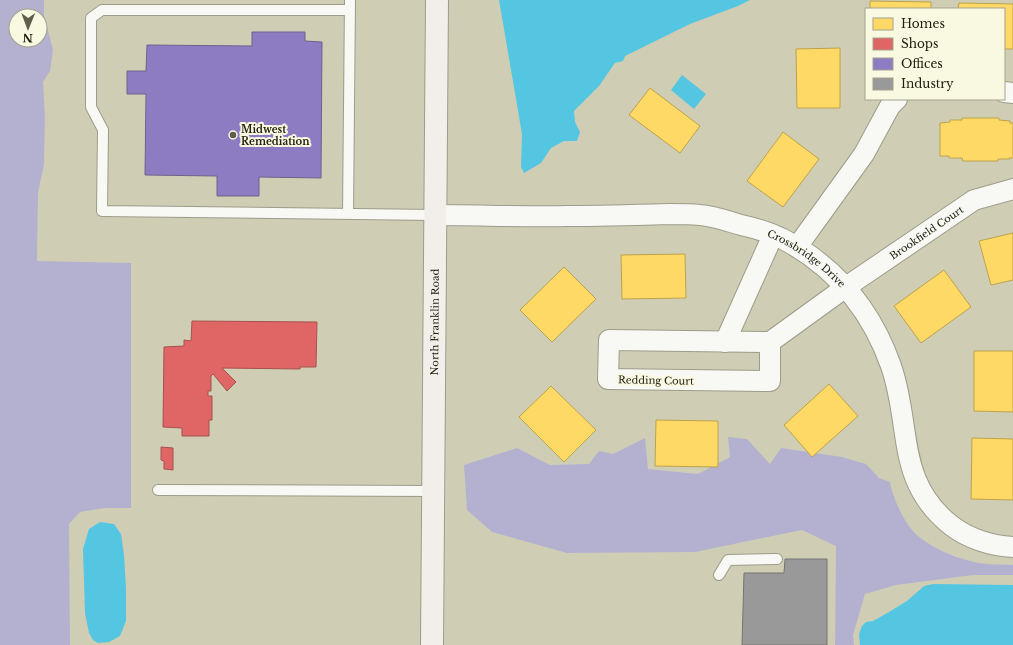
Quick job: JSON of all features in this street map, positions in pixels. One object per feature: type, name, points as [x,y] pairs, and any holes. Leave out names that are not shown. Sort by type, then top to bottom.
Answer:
[{"type":"main road","name":"North Franklin Road","points":[[432,645],[437,0]]},
{"type":"street","points":[[797,247],[864,154],[890,106],[896,100]]},
{"type":"street","name":"Brookfield Court","points":[[846,287],[974,200],[1013,190]]},
{"type":"street","name":"Crossbridge Drive","points":[[435,215],[701,215],[756,228],[797,247],[820,263],[846,287],[870,321],[891,367],[896,385],[909,461],[920,491],[929,504],[939,516],[964,534],[986,543],[1013,547]]},
{"type":"street","points":[[725,342],[773,235]]},
{"type":"street","points":[[770,342],[846,287]]},
{"type":"street","name":"Redding Court","points":[[609,340],[770,342],[770,381],[608,379],[609,340]]},
{"type":"lane","points":[[348,214],[350,5],[102,10],[91,18],[91,107],[103,130],[102,211],[348,214],[435,215]]},
{"type":"lane","points":[[158,490],[433,491]]},
{"type":"lane","points":[[719,575],[728,560],[778,559]]},
{"type":"shaded area","points":[[0,0],[44,0],[44,8],[8,8],[8,48],[48,48],[48,31],[53,50],[50,71],[43,82],[45,117],[44,164],[38,193],[37,261],[131,263],[131,508],[105,508],[80,512],[69,524],[70,645],[0,645]]},
{"type":"shaded area","points":[[728,437],[747,439],[770,464],[781,448],[842,457],[866,464],[879,478],[890,482],[897,504],[904,519],[918,536],[932,546],[971,561],[987,564],[1013,565],[1013,575],[973,575],[896,585],[865,594],[853,635],[854,645],[835,645],[836,546],[802,530],[695,552],[567,553],[492,532],[467,510],[464,465],[517,448],[550,465],[589,464],[599,451],[613,454],[645,438],[648,469],[698,474],[730,457]]},
{"type":"water","points":[[499,0],[750,0],[690,24],[625,56],[623,61],[615,63],[599,86],[574,111],[575,122],[580,132],[577,141],[564,141],[551,148],[541,163],[524,173],[521,167],[522,134]]},
{"type":"water","points":[[682,75],[706,94],[694,109],[671,90]]},
{"type":"water","points":[[100,522],[114,524],[121,534],[126,588],[126,621],[120,636],[109,642],[98,643],[93,640],[89,633],[85,613],[83,549],[89,529]]},
{"type":"water","points":[[933,584],[1013,585],[1013,645],[860,645],[859,634],[862,626],[866,622],[873,621],[907,601],[924,586]]},
{"type":"building: Homes","points":[[870,1],[931,2],[931,8],[870,8]]},
{"type":"building: Homes","points":[[959,3],[1013,4],[1013,49],[1005,49],[1005,8],[958,8]]},
{"type":"building: Homes","points":[[840,48],[840,108],[797,108],[796,49]]},
{"type":"building: Homes","points":[[650,88],[700,126],[680,153],[629,115]]},
{"type":"building: Homes","points":[[962,118],[999,118],[999,120],[1010,121],[1010,123],[1013,123],[1013,158],[998,159],[998,161],[963,161],[962,158],[940,156],[940,123],[950,122],[950,120],[962,120]]},
{"type":"building: Homes","points":[[783,132],[819,159],[783,207],[747,181]]},
{"type":"building: Homes","points":[[1013,233],[1013,280],[991,285],[979,241]]},
{"type":"building: Homes","points":[[685,254],[686,298],[622,299],[621,255]]},
{"type":"building: Homes","points":[[564,267],[596,299],[552,342],[520,310]]},
{"type":"building: Homes","points":[[944,270],[971,307],[921,343],[894,306]]},
{"type":"building: Homes","points":[[974,351],[1013,351],[1013,412],[974,411]]},
{"type":"building: Homes","points":[[829,384],[858,416],[812,457],[784,425]]},
{"type":"building: Homes","points":[[551,386],[596,430],[564,462],[519,417]]},
{"type":"building: Homes","points":[[656,420],[718,421],[718,467],[655,466]]},
{"type":"building: Homes","points":[[972,438],[1013,439],[1013,500],[971,499]]},
{"type":"building: Shops","points":[[192,321],[317,322],[316,367],[300,367],[300,369],[222,368],[236,382],[227,391],[213,374],[211,376],[211,391],[208,391],[208,396],[212,396],[212,420],[209,420],[209,436],[182,436],[182,428],[163,427],[164,347],[184,346],[184,340],[191,341]]},
{"type":"building: Shops","points":[[161,447],[173,448],[173,470],[164,469],[164,461],[161,460]]},
{"type":"building: Offices","name":"Midwest Remediation","points":[[252,32],[305,32],[305,41],[322,42],[321,178],[259,177],[259,196],[217,196],[217,176],[145,175],[146,94],[127,94],[127,71],[146,71],[147,45],[252,46]]},
{"type":"building: Industry","points":[[785,559],[827,559],[827,645],[742,645],[744,573],[784,573]]},
{"type":"place","name":"Midwest Remediation","points":[[233,135]]}]
